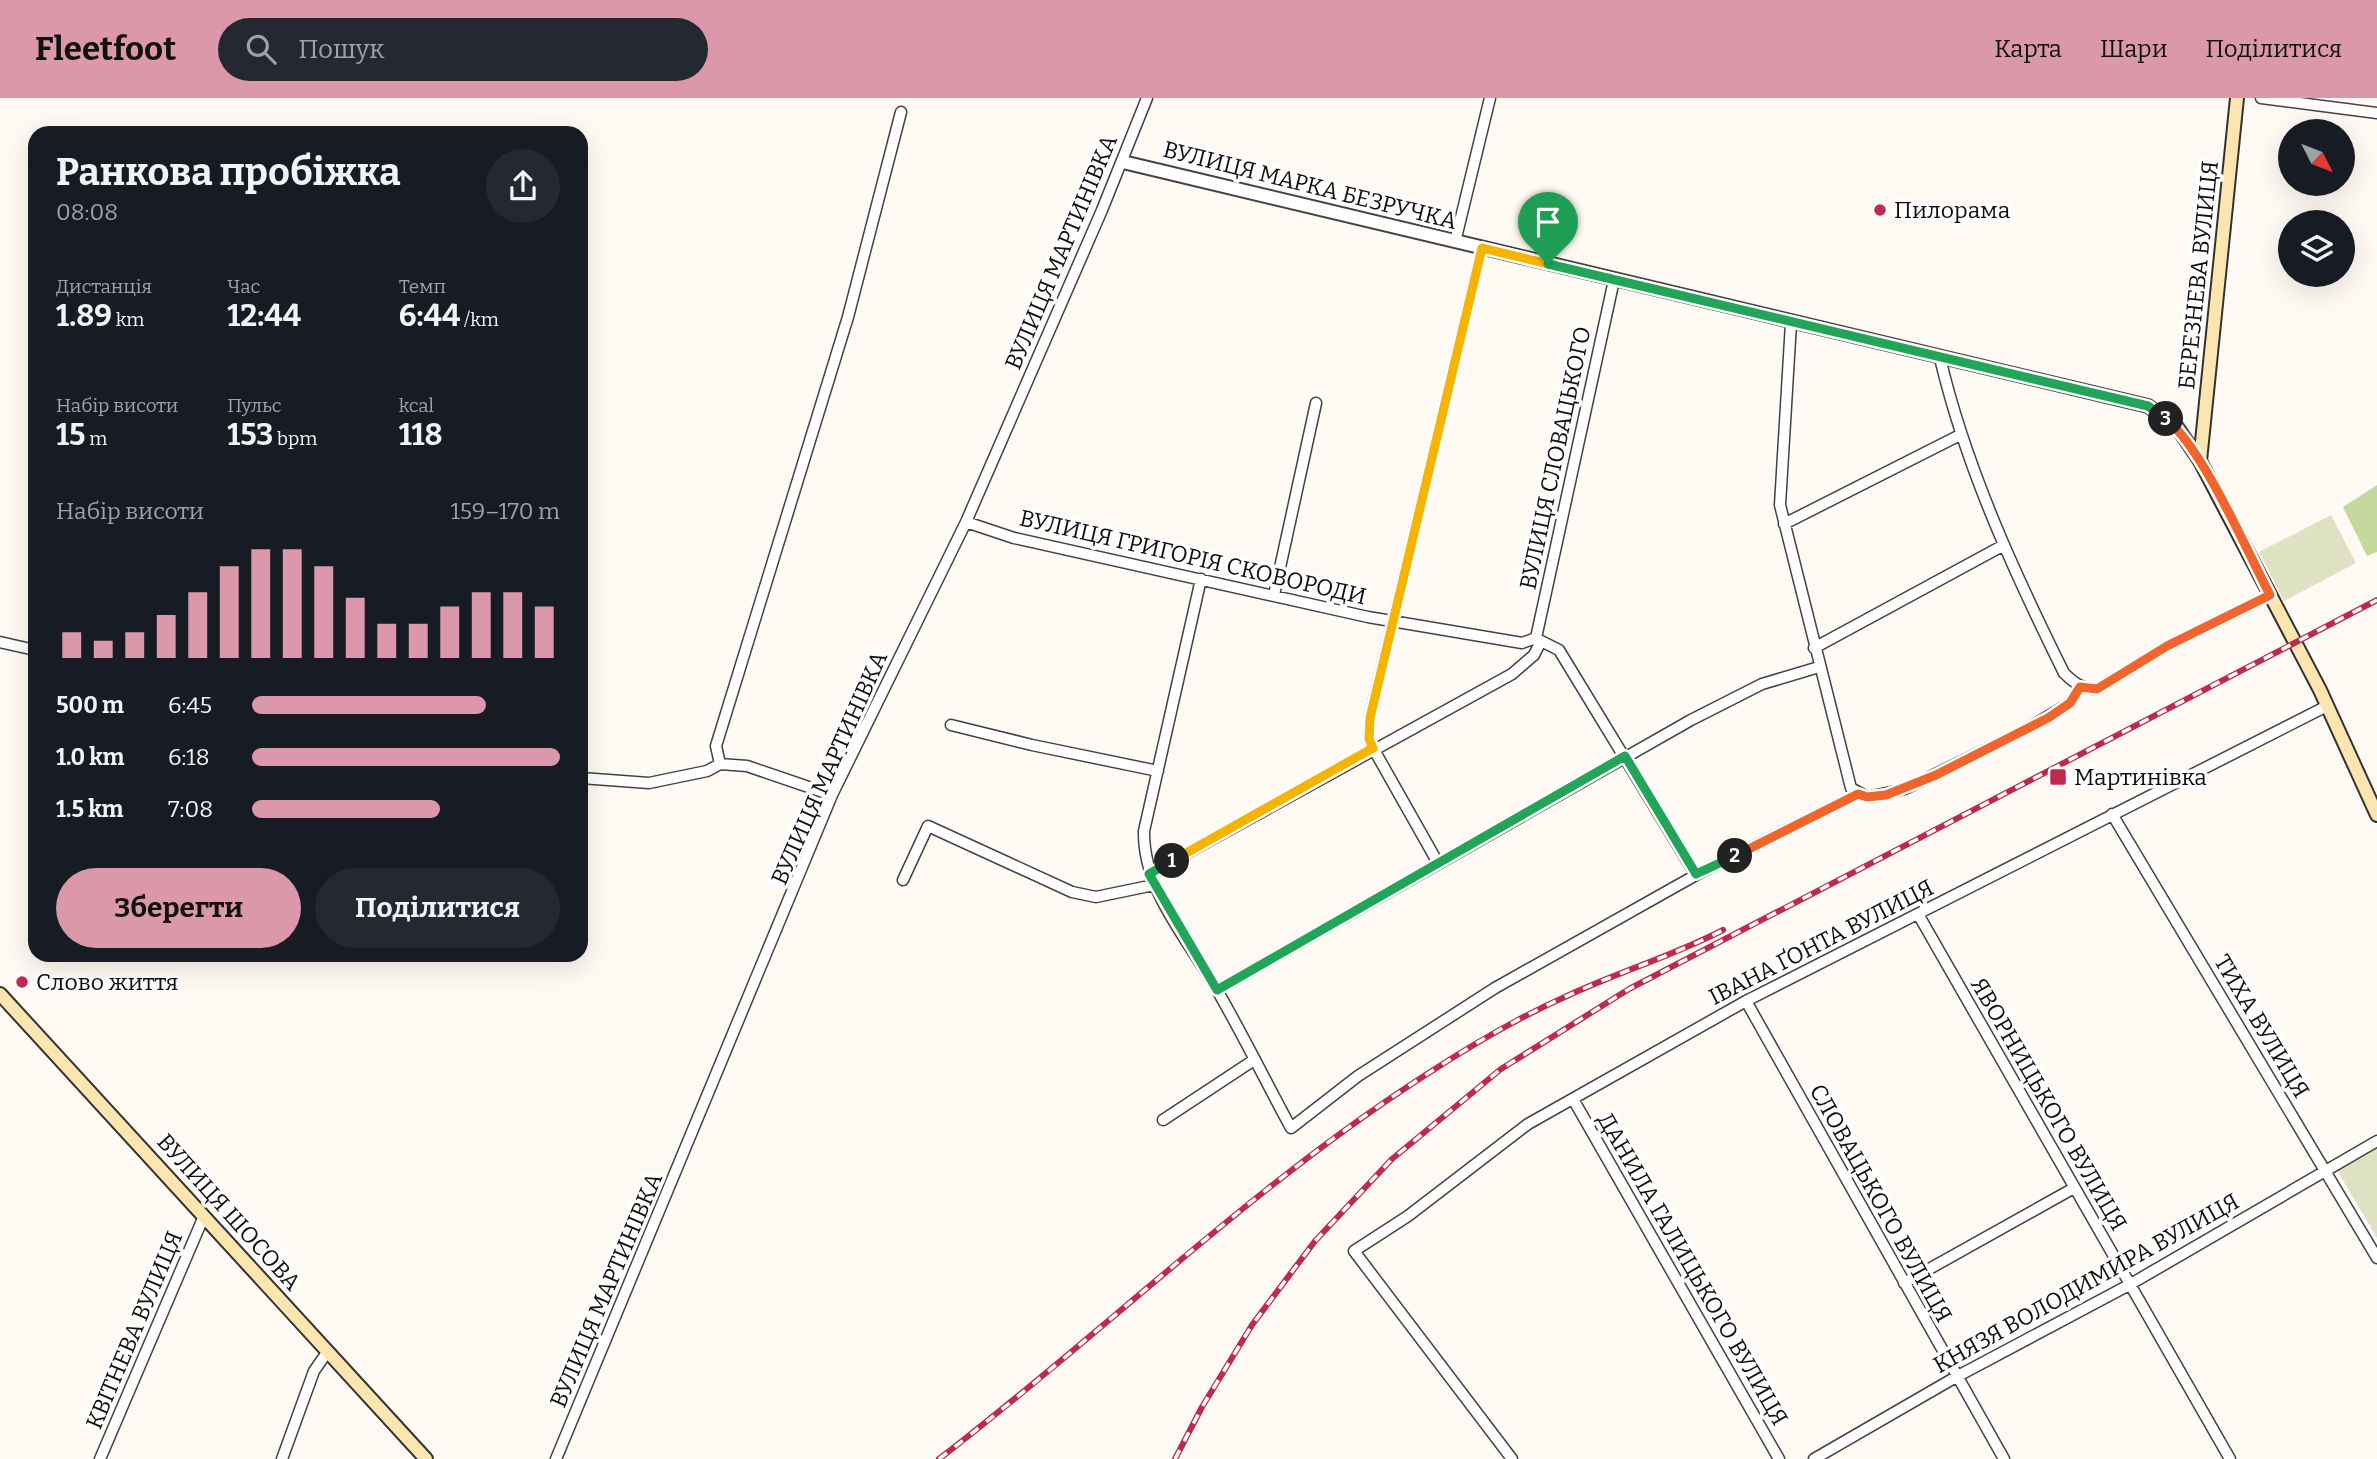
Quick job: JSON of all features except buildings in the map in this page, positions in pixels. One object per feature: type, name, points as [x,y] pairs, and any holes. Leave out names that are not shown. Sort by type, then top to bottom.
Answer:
[{"type":"main road","name":"БЕРЕЗНЕВА ВУЛИЦЯ","points":[[2200,461],[2237,98]]},
{"type":"main road","points":[[2200,461],[2328,706],[2377,815]]},
{"type":"main road","name":"ВУЛИЦЯ ШОСОВА","points":[[0,994],[426,1459]]},
{"type":"street","name":"ВУЛИЦЯ МАРТИНІВКА","points":[[556,1459],[832,795],[966,522],[1123,162],[1147,98]]},
{"type":"street","points":[[1455,242],[1490,98]]},
{"type":"street","points":[[2261,98],[2377,113]]},
{"type":"street","points":[[720,764],[716,746],[840,344],[901,112]]},
{"type":"street","name":"ВУЛИЦЯ МАРКА БЕЗРУЧКА","points":[[1123,162],[2148,406],[2177,427],[2200,461]]},
{"type":"street","points":[[1438,863],[1373,748],[1369,739],[1370,718],[1482,248]]},
{"type":"street","name":"ВУЛИЦЯ СЛОВАЦЬКОГО","points":[[1539,640],[1614,280]]},
{"type":"street","points":[[1791,323],[1780,505],[1848,780],[1858,794],[1867,797],[1886,795],[1936,775],[2048,718],[2070,703],[2080,687]]},
{"type":"street","points":[[1940,358],[1960,435],[2004,545],[2064,673],[2080,687],[2097,689],[2167,646],[2270,595]]},
{"type":"street","points":[[1274,595],[1316,403]]},
{"type":"street","points":[[1784,524],[1960,435]]},
{"type":"street","name":"ВУЛИЦЯ ГРИГОРІЯ СКОВОРОДИ","points":[[966,522],[1014,538],[1394,621],[1522,643],[1539,640]]},
{"type":"street","points":[[1814,648],[2004,545]]},
{"type":"street","points":[[1201,579],[1144,831],[1144,855],[1154,885],[1217,990],[1291,1128],[1358,1076],[1495,988],[1696,874],[1858,794]]},
{"type":"street","points":[[1149,874],[1373,748],[1512,674],[1534,655],[1539,640],[1559,650],[1696,874]]},
{"type":"street","points":[[0,642],[28,648]]},
{"type":"street","points":[[1217,990],[1625,756],[1762,684],[1819,667]]},
{"type":"street","name":"ІВАНА ҐОНТА ВУЛИЦЯ","points":[[1512,1459],[1354,1251],[1408,1216],[1528,1124],[1746,1001],[2328,706]]},
{"type":"street","points":[[951,725],[1158,771]]},
{"type":"street","points":[[588,779],[649,783],[707,771],[720,764],[747,766],[832,795]]},
{"type":"street","name":"ТИХА ВУЛИЦЯ","points":[[2112,814],[2377,1258]]},
{"type":"street","points":[[903,880],[928,827],[1072,892],[1096,897],[1154,885]]},
{"type":"street","name":"ЯВОРНИЦЬКОГО ВУЛИЦЯ","points":[[1919,914],[2230,1459]]},
{"type":"street","name":"СЛОВАЦЬКОГО ВУЛИЦЯ","points":[[1746,1001],[2004,1459]]},
{"type":"street","points":[[1163,1120],[1254,1060]]},
{"type":"street","name":"ДАНИЛА ГАЛИЦЬКОГО ВУЛИЦЯ","points":[[1573,1099],[1779,1459]]},
{"type":"street","name":"КНЯЗЯ ВОЛОДИМИРА ВУЛИЦЯ","points":[[1814,1459],[1956,1377],[2129,1285],[2377,1141]]},
{"type":"street","points":[[1904,1283],[2074,1188]]},
{"type":"street","name":"КВІТНЕВА ВУЛИЦЯ","points":[[100,1459],[204,1216]]},
{"type":"street","points":[[282,1459],[314,1371],[328,1351]]},
{"type":"green space","points":[[2377,485],[2377,552],[2367,556],[2343,507]]},
{"type":"green space","points":[[2331,515],[2356,563],[2284,601],[2259,552]]},
{"type":"green space","points":[[2377,1146],[2377,1238],[2337,1170]]},
{"type":"railway","points":[[1175,1459],[1202,1407],[1252,1325],[1315,1241],[1392,1159],[1501,1069],[1629,989],[2377,600]]},
{"type":"railway","points":[[939,1459],[1237,1213],[1360,1119],[1494,1033],[1586,987],[1723,930]]},
{"type":"place","name":"Пилорама","points":[[1880,210]]},
{"type":"place","name":"Мартинівка","points":[[2058,777]]},
{"type":"place","name":"Слово життя","points":[[22,982]]},
{"type":"route","points":[[1482,248],[1548,264],[2148,406],[2177,427],[2200,461],[2270,595],[2167,646],[2097,689],[2080,687],[2070,703],[2048,718],[1936,775],[1886,795],[1867,797],[1858,794],[1696,874],[1625,756],[1217,990],[1149,874],[1373,748],[1369,739],[1370,718],[1482,248]]}]
